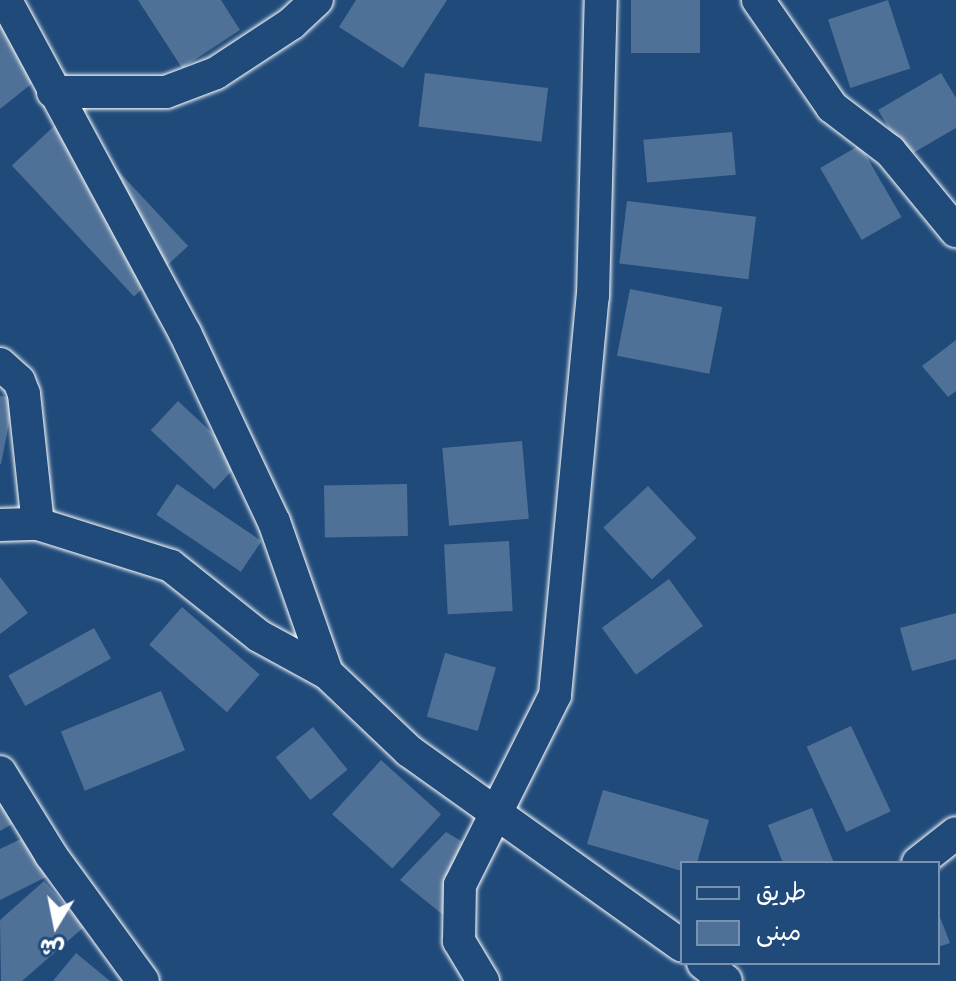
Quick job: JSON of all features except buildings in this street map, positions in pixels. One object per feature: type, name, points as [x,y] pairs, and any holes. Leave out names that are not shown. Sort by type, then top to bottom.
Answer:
[{"type":"street","points":[[6,0],[185,333],[274,522],[327,673]]},
{"type":"street","points":[[53,92],[166,92],[216,73],[317,0]]},
{"type":"street","points":[[483,981],[459,941],[460,885],[555,695],[593,296],[601,0]]},
{"type":"street","points":[[758,0],[832,107],[890,151],[956,231]]},
{"type":"street","points":[[0,364],[19,381],[24,394],[38,524]]},
{"type":"street","points":[[0,525],[38,524],[171,566],[259,636],[327,673],[409,751],[496,815],[668,925],[680,943]]},
{"type":"street","points":[[0,772],[51,855],[143,981]]},
{"type":"street","points":[[706,965],[726,981]]}]
